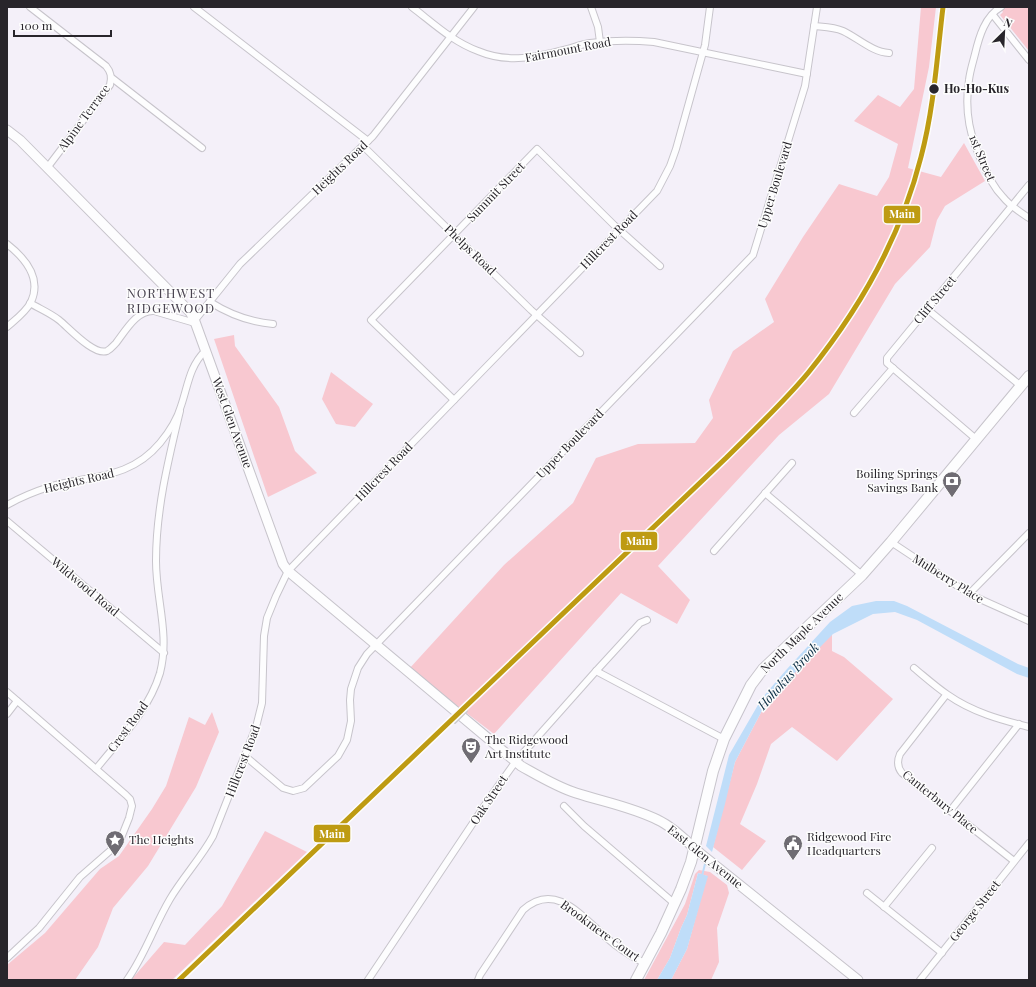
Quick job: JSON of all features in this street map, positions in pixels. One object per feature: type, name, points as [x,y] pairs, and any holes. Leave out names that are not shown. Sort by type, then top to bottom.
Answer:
[{"type":"main road","name":"North Maple Avenue","points":[[636,980],[675,904],[689,866],[698,851],[713,771],[724,739],[751,685],[763,669],[862,575],[1029,376]]},
{"type":"street","name":"Alpine Terrace","points":[[30,7],[106,66],[111,73],[112,78],[110,85],[47,168]]},
{"type":"street","name":"Phelps Road","points":[[194,7],[365,143],[454,234],[537,315],[580,353]]},
{"type":"street","name":"Fairmount Road","points":[[412,7],[451,37],[478,52],[490,56],[516,59],[539,56],[589,43],[618,40],[654,42],[807,74]]},
{"type":"street","name":"Heights Road","points":[[195,322],[240,264],[365,143],[474,7]]},
{"type":"street","points":[[591,7],[598,27],[600,42]]},
{"type":"street","name":"Hillcrest Road","points":[[127,980],[140,960],[169,900],[213,836],[246,756],[262,703],[264,636],[267,618],[288,571],[657,191],[670,166],[703,52],[710,7]]},
{"type":"street","name":"Upper Boulevard","points":[[246,756],[287,790],[299,791],[338,756],[343,749],[350,731],[350,700],[353,678],[361,663],[376,645],[753,255],[805,86],[817,7]]},
{"type":"street","name":"1st Street","points":[[999,8],[982,30],[977,45],[969,80],[968,114],[973,143],[994,187],[1012,206],[1029,218]]},
{"type":"street","points":[[993,15],[1029,60]]},
{"type":"street","points":[[814,26],[835,28],[879,51],[889,53]]},
{"type":"street","points":[[112,78],[202,148]]},
{"type":"street","name":"West Glen Avenue","points":[[7,130],[20,140],[188,310],[195,322],[283,564],[288,571],[455,712]]},
{"type":"street","name":"Summit Street","points":[[454,400],[371,320],[454,234],[537,150],[619,230]]},
{"type":"street","name":"Cliff Street","points":[[892,368],[887,364],[887,358],[1029,185]]},
{"type":"street","points":[[619,230],[660,266]]},
{"type":"street","points":[[7,244],[23,257],[31,271],[34,288],[30,303],[9,325]]},
{"type":"street","points":[[210,302],[225,312],[273,324]]},
{"type":"street","points":[[30,303],[49,313],[86,343],[98,351],[103,352],[110,349],[138,316],[148,311],[154,311],[195,322]]},
{"type":"street","points":[[927,309],[1021,386]]},
{"type":"street","name":"Heights Road","points":[[7,505],[51,487],[104,477],[128,468],[144,458],[159,444],[171,429],[180,411],[194,364],[205,351]]},
{"type":"street","points":[[854,413],[892,368],[976,439]]},
{"type":"street","name":"Crest Road","points":[[96,769],[145,706],[156,685],[164,653],[164,632],[156,570],[157,532],[162,489],[180,411]]},
{"type":"street","points":[[714,551],[792,463]]},
{"type":"street","points":[[765,492],[862,575]]},
{"type":"street","name":"Wildwood Road","points":[[7,521],[164,653]]},
{"type":"street","points":[[969,594],[1029,533]]},
{"type":"street","name":"Mulberry Place","points":[[891,542],[969,594],[1029,621]]},
{"type":"street","name":"Oak Street","points":[[368,980],[516,761],[640,623],[647,620]]},
{"type":"street","points":[[914,668],[946,695],[966,706],[982,713],[1029,726]]},
{"type":"street","points":[[596,671],[724,739]]},
{"type":"street","points":[[7,692],[130,799],[132,806],[121,838],[111,850],[80,877],[39,928],[8,954]]},
{"type":"street","name":"Canterbury Place","points":[[946,695],[900,754],[898,764],[902,773],[1014,861]]},
{"type":"street","points":[[7,714],[17,701]]},
{"type":"street","name":"East Glen Avenue","points":[[455,712],[521,766],[547,781],[575,793],[622,806],[660,820],[688,841],[719,869],[858,980]]},
{"type":"street","points":[[950,811],[1019,724]]},
{"type":"street","points":[[564,806],[584,826],[675,904]]},
{"type":"street","name":"George Street","points":[[920,980],[1029,843]]},
{"type":"street","points":[[884,906],[932,848]]},
{"type":"street","points":[[867,893],[942,953]]},
{"type":"street","name":"Brookmere Court","points":[[478,980],[523,910],[529,904],[543,898],[551,898],[566,903],[608,940],[644,963]]},
{"type":"shaded area","points":[[921,7],[936,7],[929,67],[908,168],[941,177],[964,143],[985,181],[945,206],[937,220],[930,247],[895,284],[829,394],[779,435],[658,566],[690,600],[677,624],[621,593],[494,734],[409,669],[504,565],[573,503],[596,458],[638,444],[695,443],[713,418],[709,400],[733,351],[774,322],[765,299],[803,237],[839,184],[877,196],[889,177],[898,144],[854,121],[878,95],[900,107],[914,89]]},
{"type":"shaded area","points":[[999,7],[1029,7],[1029,51],[1000,15],[1003,12]]},
{"type":"shaded area","points":[[234,335],[235,346],[279,407],[295,451],[317,473],[268,497],[214,339]]},
{"type":"shaded area","points":[[331,372],[373,404],[355,427],[336,424],[322,399]]},
{"type":"shaded area","points":[[832,634],[832,651],[844,657],[893,699],[837,761],[792,727],[771,744],[757,784],[740,824],[766,841],[742,870],[713,847],[735,762],[767,701]]},
{"type":"shaded area","points":[[212,712],[219,732],[196,787],[148,866],[113,908],[98,947],[75,980],[7,980],[7,965],[45,933],[100,869],[119,856],[152,809],[166,786],[189,717],[205,725]]},
{"type":"shaded area","points":[[265,831],[307,852],[172,980],[131,980],[164,942],[185,945],[222,906]]},
{"type":"shaded area","points":[[699,870],[710,872],[727,885],[729,893],[717,928],[719,962],[711,980],[671,980],[687,949],[707,876],[698,873],[687,915],[670,958],[657,980],[644,980],[685,904],[695,874]]},
{"type":"water","points":[[876,601],[894,601],[907,606],[1018,664],[1029,668],[1029,678],[1017,674],[917,620],[895,612],[873,614],[833,634],[767,701],[735,762],[712,852],[706,846],[729,755],[762,698],[830,622],[852,606]]},
{"type":"water","points":[[698,873],[708,876],[687,949],[671,980],[657,980],[670,958],[687,915]]},
{"type":"waterway","name":"Hohokus Brook","points":[[702,876],[706,860]]},
{"type":"railway","points":[[455,723],[467,711]]},
{"type":"transit line","name":"Main","points":[[179,980],[726,458],[778,406],[808,373],[827,349],[861,298],[876,271],[902,215],[912,186],[921,157],[929,120],[935,82],[943,7]]},
{"type":"place","name":"Ho-Ho-Kus","points":[[934,89]]},
{"type":"place","name":"Boiling Springs Savings Bank","points":[[952,498]]},
{"type":"place","name":"The Ridgewood Art Institute","points":[[471,764]]},
{"type":"place","name":"The Heights","points":[[115,857]]},
{"type":"place","name":"Ridgewood Fire Headquarters","points":[[793,861]]},
{"type":"district","name":"NORTHWEST RIDGEWOOD","points":[[171,300]]}]
